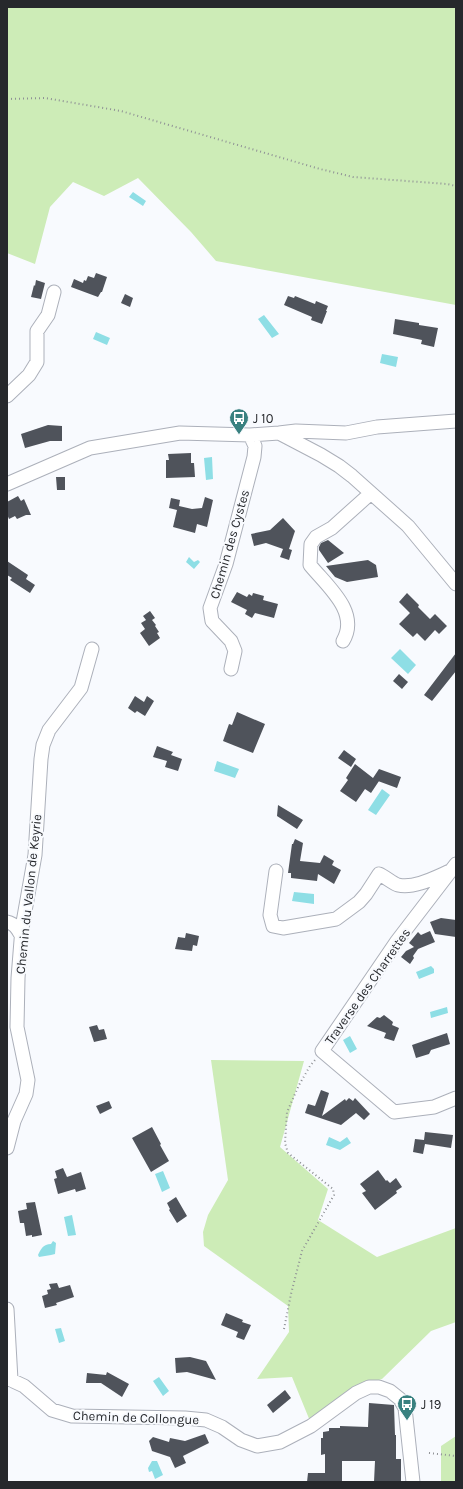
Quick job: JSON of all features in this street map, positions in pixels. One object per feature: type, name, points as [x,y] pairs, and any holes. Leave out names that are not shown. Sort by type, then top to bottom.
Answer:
[{"type":"street","points":[[7,396],[29,375],[37,362],[37,330],[48,315],[54,292]]},
{"type":"street","points":[[7,484],[90,448],[180,433],[250,435],[296,431],[346,433],[377,427],[456,421]]},
{"type":"street","points":[[279,433],[339,466],[371,493],[408,526],[456,584]]},
{"type":"street","name":"Chemin des Cystes","points":[[231,669],[235,651],[231,641],[212,621],[210,608],[226,564],[254,457],[255,446],[250,435]]},
{"type":"street","points":[[343,641],[348,634],[348,617],[344,606],[310,565],[310,544],[316,536],[332,528],[371,493]]},
{"type":"street","name":"Chemin du Vallon de Keyrie","points":[[7,1148],[14,1120],[26,1094],[28,1080],[17,1027],[21,935],[35,855],[40,759],[43,744],[49,730],[80,688],[92,649]]},
{"type":"street","points":[[276,870],[270,915],[274,926],[283,928],[336,919],[359,902],[379,874],[387,877],[398,885],[418,884],[453,868]]},
{"type":"street","name":"Traverse des Charrettes","points":[[453,868],[397,941],[322,1051],[394,1112],[434,1107],[456,1098]]},
{"type":"street","points":[[7,922],[16,926],[21,935]]},
{"type":"street","points":[[7,1309],[9,1381]]},
{"type":"street","name":"Chemin de Collongue","points":[[9,1381],[24,1386],[52,1410],[72,1416],[185,1418],[206,1420],[222,1427],[241,1440],[257,1446],[280,1442],[310,1426],[356,1393],[369,1387],[379,1387],[390,1391],[400,1400],[405,1408],[414,1482]]},
{"type":"path","points":[[7,99],[45,98],[121,111],[353,178],[447,184],[456,186]]},
{"type":"path","points":[[284,1329],[302,1251],[334,1195],[333,1189],[288,1153],[285,1143],[287,1112],[299,1085],[310,1066],[322,1051]]},
{"type":"path","points":[[429,1453],[456,1456]]},
{"type":"green space","points":[[7,7],[456,7],[456,305],[216,261],[191,232],[138,178],[104,196],[73,182],[50,207],[35,264],[7,253]]},
{"type":"green space","points":[[211,1060],[304,1061],[280,1147],[328,1189],[318,1220],[377,1257],[456,1228],[456,1322],[431,1331],[382,1379],[364,1385],[310,1421],[292,1377],[257,1379],[289,1332],[288,1306],[204,1246],[203,1232],[208,1215],[228,1180]]},
{"type":"green space","points":[[456,1436],[456,1482],[441,1482],[441,1446]]},
{"type":"water","points":[[133,192],[146,201],[143,206],[129,197]]},
{"type":"water","points":[[264,315],[279,334],[272,338],[258,319]]},
{"type":"water","points":[[96,332],[110,338],[107,345],[93,339]]},
{"type":"water","points":[[382,354],[398,357],[396,367],[380,363]]},
{"type":"water","points":[[212,457],[213,479],[206,480],[204,458]]},
{"type":"water","points":[[189,557],[194,562],[198,560],[200,562],[194,569],[186,562]]},
{"type":"water","points":[[400,649],[416,665],[408,674],[391,658]]},
{"type":"water","points":[[217,761],[239,769],[235,778],[214,771]]},
{"type":"water","points":[[382,789],[390,795],[376,815],[368,810]]},
{"type":"water","points":[[294,892],[314,894],[314,904],[292,901]]},
{"type":"water","points":[[431,966],[434,969],[434,973],[419,979],[416,972]]},
{"type":"water","points":[[447,1007],[448,1013],[431,1018],[430,1012]]},
{"type":"water","points":[[350,1036],[357,1049],[350,1053],[343,1040]]},
{"type":"water","points":[[329,1137],[340,1142],[347,1137],[351,1143],[340,1150],[326,1145]]},
{"type":"water","points":[[163,1171],[170,1188],[162,1192],[155,1174]]},
{"type":"water","points":[[72,1215],[76,1235],[68,1236],[64,1217]]},
{"type":"water","points":[[53,1241],[56,1243],[55,1254],[39,1257],[38,1255],[43,1247],[51,1244]]},
{"type":"water","points":[[61,1328],[65,1341],[59,1343],[55,1329]]},
{"type":"water","points":[[159,1377],[169,1391],[163,1396],[153,1381]]},
{"type":"water","points":[[152,1461],[157,1461],[163,1475],[155,1479],[152,1471],[149,1472],[148,1468]]},
{"type":"building","points":[[96,273],[107,277],[102,292],[98,297],[71,287],[74,279],[83,283],[84,280],[86,281],[88,276],[94,278]]},
{"type":"building","points":[[36,280],[45,283],[41,299],[31,297]]},
{"type":"building","points":[[125,294],[133,298],[130,307],[121,303]]},
{"type":"building","points":[[288,296],[294,298],[295,296],[315,304],[316,301],[328,306],[322,324],[311,320],[312,317],[284,305]]},
{"type":"building","points":[[395,319],[438,328],[434,347],[421,344],[422,340],[393,334]]},
{"type":"building","points":[[48,425],[62,426],[62,441],[50,441],[25,448],[21,434]]},
{"type":"building","points":[[191,453],[191,463],[194,463],[195,477],[166,478],[166,460],[169,460],[168,454]]},
{"type":"building","points":[[56,477],[65,477],[65,490],[57,490]]},
{"type":"building","points":[[18,496],[21,501],[24,499],[31,515],[26,515],[17,519],[15,516],[9,519],[7,514],[7,502]]},
{"type":"building","points":[[205,497],[213,500],[207,527],[197,524],[195,533],[173,527],[177,510],[169,508],[171,498],[180,500],[179,506],[192,509],[202,508]]},
{"type":"building","points":[[283,518],[295,531],[289,549],[292,550],[289,560],[280,557],[283,549],[266,543],[254,546],[251,534],[270,530]]},
{"type":"building","points":[[328,540],[344,553],[328,563],[319,550],[319,547],[321,543]]},
{"type":"building","points":[[368,560],[376,565],[378,577],[347,582],[335,577],[326,566]]},
{"type":"building","points":[[7,561],[28,575],[26,579],[35,585],[30,593],[10,580],[12,578],[7,575]]},
{"type":"building","points":[[237,592],[247,597],[249,594],[252,596],[253,593],[264,596],[263,600],[278,604],[274,618],[255,613],[252,618],[245,614],[247,610],[231,602]]},
{"type":"building","points":[[407,593],[430,619],[435,614],[447,626],[439,634],[435,630],[425,641],[417,633],[413,637],[399,624],[410,613],[399,602]]},
{"type":"building","points":[[150,611],[155,618],[152,620],[156,625],[155,626],[159,632],[157,633],[160,638],[149,646],[140,633],[145,629],[141,623],[146,620],[143,616]]},
{"type":"building","points":[[456,653],[456,671],[432,701],[424,695]]},
{"type":"building","points":[[399,674],[408,682],[402,689],[393,681]]},
{"type":"building","points":[[135,696],[144,702],[147,696],[154,701],[145,716],[137,711],[135,713],[128,708]]},
{"type":"building","points":[[237,712],[265,724],[253,753],[223,741],[229,724],[232,725]]},
{"type":"building","points":[[157,746],[173,752],[171,755],[182,759],[178,771],[165,767],[167,761],[153,757]]},
{"type":"building","points":[[344,750],[356,759],[351,767],[338,758]]},
{"type":"building","points":[[355,764],[373,778],[379,769],[401,777],[397,788],[379,781],[371,793],[365,789],[356,802],[340,791],[348,780],[346,778]]},
{"type":"building","points":[[278,805],[303,820],[297,829],[277,816]]},
{"type":"building","points":[[295,839],[303,843],[300,861],[320,863],[324,855],[334,861],[332,865],[341,870],[334,884],[318,874],[317,881],[291,878],[291,873],[288,873],[292,844]]},
{"type":"building","points":[[441,918],[456,920],[456,937],[435,934],[430,922]]},
{"type":"building","points":[[430,931],[435,942],[418,949],[410,964],[401,957],[406,951],[414,947],[409,943],[418,932],[421,935]]},
{"type":"building","points":[[186,933],[199,936],[197,946],[193,945],[192,951],[175,949],[178,937],[185,938]]},
{"type":"building","points":[[384,1015],[393,1022],[392,1025],[399,1028],[394,1041],[384,1038],[386,1033],[367,1026],[377,1017],[380,1018]]},
{"type":"building","points":[[97,1025],[99,1030],[104,1029],[107,1039],[94,1042],[89,1027]]},
{"type":"building","points":[[447,1033],[450,1044],[431,1050],[429,1054],[416,1058],[412,1045]]},
{"type":"building","points":[[321,1090],[329,1093],[322,1116],[345,1099],[346,1101],[349,1098],[353,1101],[355,1098],[370,1114],[364,1120],[356,1113],[341,1125],[305,1113],[308,1104],[315,1106]]},
{"type":"building","points":[[109,1101],[112,1108],[100,1114],[96,1106]]},
{"type":"building","points":[[152,1127],[169,1161],[151,1172],[132,1138]]},
{"type":"building","points":[[425,1132],[453,1135],[451,1148],[425,1144],[423,1154],[413,1152],[415,1139],[424,1140]]},
{"type":"building","points":[[63,1168],[67,1177],[81,1172],[86,1189],[76,1192],[75,1189],[58,1194],[54,1179],[57,1178],[55,1171]]},
{"type":"building","points":[[378,1170],[386,1181],[387,1180],[390,1183],[396,1178],[402,1187],[396,1191],[397,1193],[375,1210],[362,1193],[366,1191],[360,1184]]},
{"type":"building","points":[[176,1197],[187,1216],[177,1223],[169,1210],[170,1209],[167,1203]]},
{"type":"building","points":[[35,1202],[42,1235],[32,1237],[32,1235],[26,1236],[24,1223],[20,1223],[18,1211],[27,1209],[26,1203]]},
{"type":"building","points":[[57,1283],[59,1288],[70,1285],[74,1297],[56,1303],[57,1305],[45,1308],[42,1296],[48,1294],[47,1290],[51,1289],[49,1284]]},
{"type":"building","points":[[226,1313],[251,1325],[244,1340],[236,1337],[238,1332],[221,1325]]},
{"type":"building","points":[[190,1357],[206,1361],[216,1380],[187,1372],[176,1373],[175,1358]]},
{"type":"building","points":[[107,1372],[129,1384],[122,1397],[101,1383],[86,1383],[87,1373],[106,1375]]},
{"type":"building","points":[[285,1390],[291,1398],[273,1413],[267,1405]]},
{"type":"building","points":[[369,1403],[394,1405],[396,1459],[401,1459],[401,1482],[374,1482],[375,1461],[342,1461],[342,1482],[307,1482],[308,1473],[325,1473],[325,1454],[321,1455],[321,1438],[323,1438],[323,1432],[329,1431],[329,1428],[340,1428],[340,1426],[368,1427]]},
{"type":"building","points":[[205,1434],[209,1443],[183,1456],[186,1463],[175,1468],[170,1457],[152,1451],[149,1441],[153,1437],[169,1442],[170,1438],[185,1441]]},
{"type":"place","name":"J 10","points":[[239,435]]},
{"type":"place","name":"J 19","points":[[407,1421]]}]
